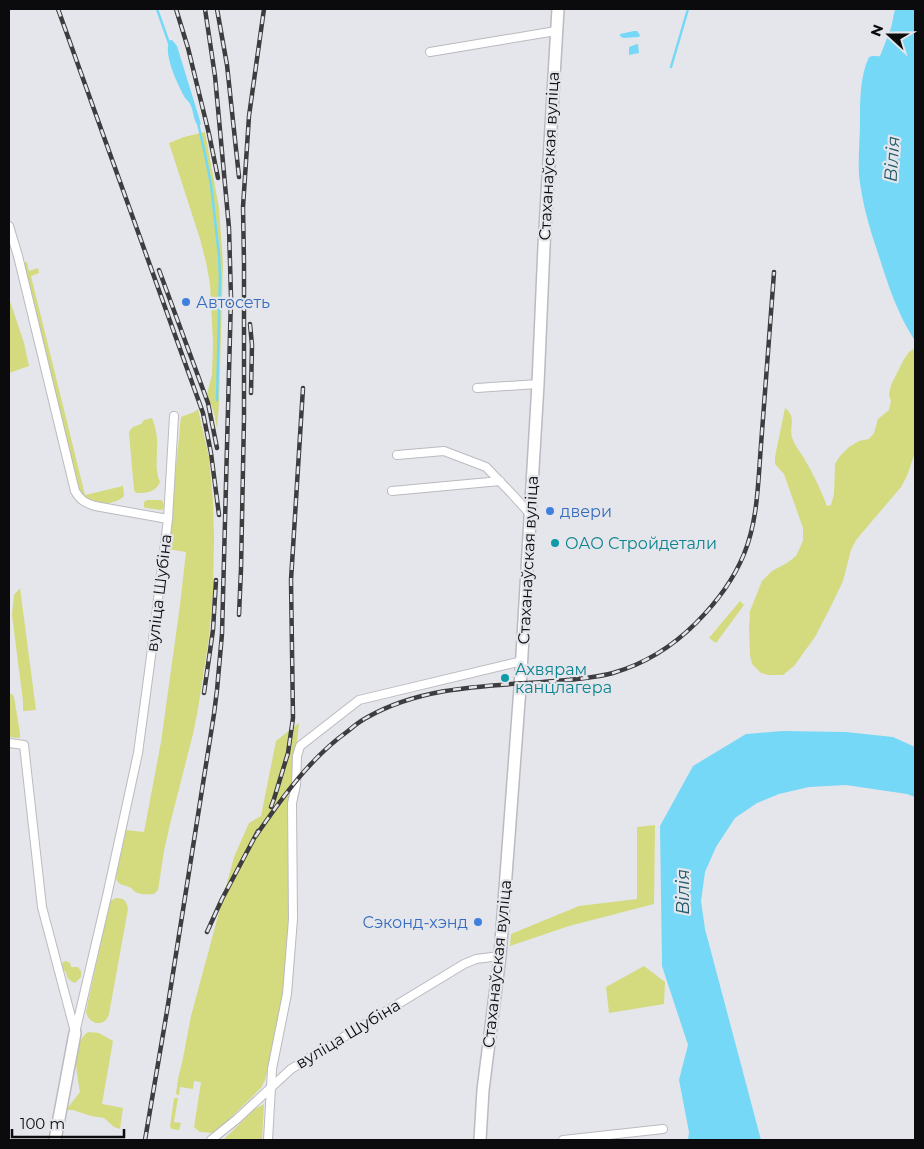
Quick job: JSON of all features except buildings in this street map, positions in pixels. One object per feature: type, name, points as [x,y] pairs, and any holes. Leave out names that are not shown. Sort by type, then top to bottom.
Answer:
[{"type":"street","name":"Стаханаўская вуліца","points":[[480,1140],[483,1090],[500,956],[522,662],[558,9]]},
{"type":"street","points":[[430,52],[556,31]]},
{"type":"street","name":"вуліца Шубіна","points":[[9,226],[75,491],[79,498],[87,504],[168,519],[138,753],[76,1034],[55,1140]]},
{"type":"street","points":[[477,388],[538,384]]},
{"type":"street","points":[[168,519],[174,416]]},
{"type":"street","points":[[397,455],[444,451],[486,467],[531,515]]},
{"type":"street","points":[[392,491],[500,481]]},
{"type":"street","points":[[268,1140],[272,1069],[287,994],[293,919],[292,803],[296,785],[297,756],[300,746],[359,700],[522,662]]},
{"type":"street","name":"вуліца Шубіна","points":[[9,743],[24,745],[42,907],[76,1034]]},
{"type":"street","name":"вуліца Шубіна","points":[[212,1140],[291,1069],[464,964],[476,959],[500,956]]},
{"type":"street","points":[[563,1140],[664,1129]]},
{"type":"green space","points":[[205,132],[219,208],[223,264],[217,429],[214,413],[207,394],[212,375],[213,342],[210,284],[200,239],[169,143]]},
{"type":"green space","points":[[27,262],[29,271],[38,268],[39,273],[31,276],[85,495],[123,486],[124,496],[119,500],[99,503],[87,499],[78,489],[23,263]]},
{"type":"green space","points":[[9,298],[24,343],[29,366],[9,373]]},
{"type":"green space","points":[[915,348],[915,452],[907,476],[901,487],[856,540],[851,550],[843,581],[832,604],[815,637],[794,666],[783,675],[761,673],[752,664],[750,655],[750,611],[762,581],[772,571],[796,556],[803,541],[803,528],[784,474],[775,464],[785,408],[789,411],[792,418],[791,433],[794,443],[811,471],[827,506],[831,505],[834,494],[835,464],[849,447],[859,441],[869,439],[874,433],[878,419],[889,410],[891,385],[903,361],[909,352]]},
{"type":"green space","points":[[198,409],[209,457],[213,501],[213,593],[209,638],[193,734],[170,824],[158,890],[154,894],[141,894],[119,883],[116,877],[126,830],[144,832],[161,742],[186,552],[168,549],[181,417]]},
{"type":"green space","points":[[152,418],[157,438],[157,470],[160,482],[151,491],[136,493],[134,490],[129,433],[133,427],[141,424],[144,420]]},
{"type":"green space","points":[[147,500],[162,500],[163,509],[144,507],[144,502]]},
{"type":"green space","points":[[20,588],[36,710],[23,711],[12,615],[14,595]]},
{"type":"green space","points":[[740,601],[744,605],[716,643],[709,638]]},
{"type":"green space","points":[[9,693],[14,697],[20,733],[18,738],[9,737]]},
{"type":"green space","points":[[299,723],[293,790],[287,809],[289,922],[284,994],[267,1072],[261,1088],[219,1129],[214,1133],[200,1132],[194,1127],[201,1082],[194,1081],[193,1089],[180,1087],[179,1095],[176,1094],[191,1016],[234,857],[249,823],[261,816],[276,741]]},
{"type":"green space","points":[[655,825],[654,904],[569,926],[510,946],[511,934],[579,906],[637,899],[637,827]]},
{"type":"green space","points":[[116,898],[125,900],[128,909],[109,1014],[104,1021],[97,1023],[87,1016],[86,1011],[110,901]]},
{"type":"green space","points":[[63,962],[70,963],[71,967],[78,967],[81,971],[81,977],[75,983],[69,979],[61,967]]},
{"type":"green space","points":[[644,966],[665,982],[664,1004],[609,1013],[606,987]]},
{"type":"green space","points":[[88,1032],[99,1033],[113,1041],[102,1104],[123,1108],[120,1129],[114,1127],[104,1118],[66,1110],[80,1092],[76,1069],[77,1052],[82,1038]]},
{"type":"green space","points":[[174,1098],[178,1098],[174,1122],[181,1123],[179,1130],[170,1127]]},
{"type":"green space","points":[[264,1104],[262,1140],[223,1140],[255,1109]]},
{"type":"water","name":"Вілія","points":[[895,9],[915,9],[915,341],[898,309],[885,276],[866,214],[859,175],[862,80],[869,57],[880,56],[891,28]]},
{"type":"water","points":[[637,31],[640,35],[639,37],[623,38],[620,36],[620,34]]},
{"type":"water","points":[[170,40],[177,46],[201,124],[198,126],[189,102],[182,92],[169,61],[168,46]]},
{"type":"water","points":[[638,44],[639,53],[629,55],[629,47]]},
{"type":"water","name":"Вілія","points":[[782,731],[846,732],[893,737],[915,747],[915,797],[907,794],[846,785],[809,787],[779,794],[757,803],[735,818],[716,847],[705,872],[701,901],[705,929],[761,1140],[688,1140],[689,1132],[679,1080],[688,1045],[662,966],[660,826],[693,766],[746,734]]},
{"type":"waterway","points":[[157,9],[169,43]]},
{"type":"waterway","points":[[671,67],[688,9]]},
{"type":"waterway","points":[[198,123],[211,184],[219,255],[217,400]]},
{"type":"railway","points":[[58,9],[203,413],[211,453],[219,515]]},
{"type":"railway","points":[[176,9],[188,48],[218,178]]},
{"type":"railway","points":[[145,1140],[214,714],[222,634],[231,297],[229,228],[215,76],[205,9]]},
{"type":"railway","points":[[217,9],[227,65],[239,177]]},
{"type":"railway","points":[[239,615],[244,418],[243,207],[249,116],[264,9]]},
{"type":"railway","points":[[159,270],[208,403],[217,448]]},
{"type":"railway","points":[[255,837],[297,780],[321,754],[366,718],[408,700],[430,694],[475,687],[596,677],[613,673],[636,665],[658,653],[678,639],[703,615],[735,573],[749,541],[755,514],[774,272]]},
{"type":"railway","points":[[250,324],[252,345],[251,393]]},
{"type":"railway","points":[[271,807],[288,753],[293,718],[291,580],[303,388]]},
{"type":"railway","points":[[204,693],[213,630],[216,580]]},
{"type":"railway","points":[[207,932],[258,831]]},
{"type":"place","name":"Автосеть","points":[[186,302]]},
{"type":"place","name":"двери","points":[[550,511]]},
{"type":"place","name":"ОАО Стройдетали","points":[[555,543]]},
{"type":"place","name":"Ахвярам канцлагера","points":[[505,678]]},
{"type":"place","name":"Сэконд-хэнд","points":[[478,922]]}]
